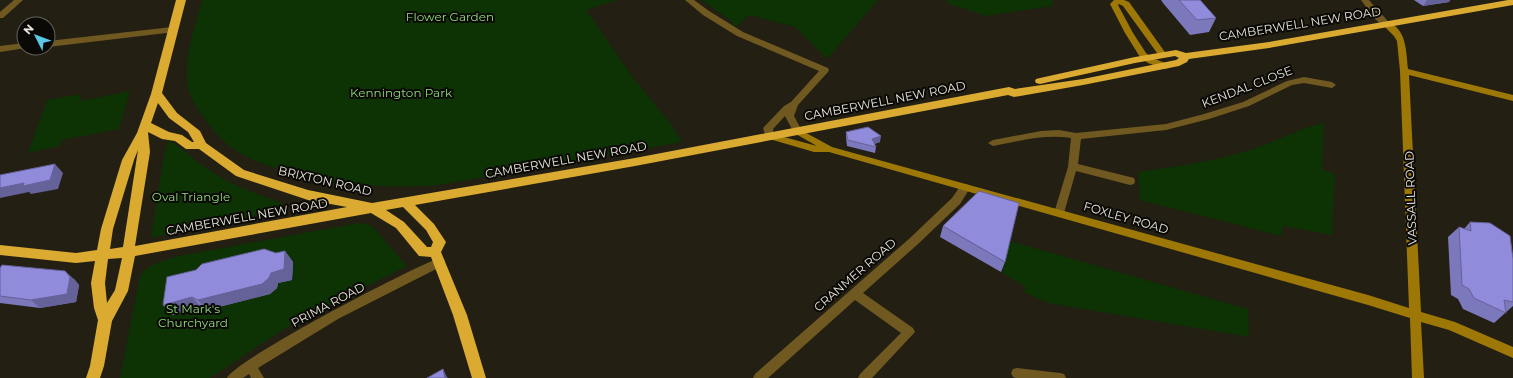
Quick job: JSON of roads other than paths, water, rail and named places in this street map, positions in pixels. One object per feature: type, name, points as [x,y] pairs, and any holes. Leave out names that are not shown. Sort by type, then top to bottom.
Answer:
[{"type":"highway","points":[[105,320],[101,308],[98,283],[107,229],[128,160],[144,129],[156,94],[181,0]]},
{"type":"highway","name":"CAMBERWELL NEW ROAD","points":[[0,250],[76,258],[128,252],[635,162],[1009,91],[1011,88],[1122,62],[1147,58],[1179,62],[1186,56],[1269,45],[1513,2]]},
{"type":"highway","name":"CAMBERWELL NEW ROAD","points":[[1009,91],[1014,93],[1022,92],[1164,60]]},
{"type":"highway","name":"BRIXTON ROAD","points":[[156,94],[162,98],[168,111],[194,130],[200,140],[200,145]]},
{"type":"highway","points":[[93,378],[105,320],[121,291],[128,262],[130,233],[144,152],[144,129]]},
{"type":"highway","name":"BRIXTON ROAD","points":[[144,129],[178,138],[189,145],[200,145],[240,173],[259,180],[308,195],[373,208],[400,225],[424,252],[438,257]]},
{"type":"highway","points":[[406,203],[430,227],[440,242],[438,257],[461,319],[479,378]]},
{"type":"street","points":[[0,16],[19,0]]},
{"type":"street","points":[[689,0],[706,13],[740,34],[825,70],[794,104],[787,108],[768,128],[769,136]]},
{"type":"street","points":[[1364,0],[1378,17],[1387,25]]},
{"type":"street","points":[[1147,58],[1136,44],[1119,14],[1114,4],[1118,1],[1126,4],[1164,60]]},
{"type":"street","name":"VASSALL ROAD","points":[[1387,25],[1398,35],[1401,41],[1404,72],[1418,378]]},
{"type":"street","points":[[56,43],[172,30]]},
{"type":"street","points":[[0,49],[16,47]]},
{"type":"street","points":[[1404,72],[1513,98]]},
{"type":"street","name":"KENDAL CLOSE","points":[[993,143],[1041,134],[1059,133],[1076,136],[1166,127],[1206,117],[1246,104],[1290,83],[1304,80],[1332,85]]},
{"type":"street","points":[[794,104],[789,116],[797,131]]},
{"type":"street","name":"FOXLEY ROAD","points":[[797,131],[809,139],[823,143],[829,149]]},
{"type":"street","name":"FOXLEY ROAD","points":[[769,136],[814,149],[829,149],[1368,300],[1436,322],[1451,325],[1513,353]]},
{"type":"street","points":[[1059,213],[1072,166],[1076,136]]},
{"type":"street","points":[[1072,166],[1130,181]]},
{"type":"street","name":"CRANMER ROAD","points":[[759,378],[951,206],[963,193],[965,188]]},
{"type":"street","name":"PRIMA ROAD","points":[[233,378],[319,324],[438,257]]},
{"type":"street","points":[[854,292],[909,332],[864,378]]},
{"type":"street","points":[[250,366],[258,378]]},
{"type":"street","points":[[1017,373],[1060,378]]},
{"type":"park label","name":"Flower Garden","points":[[450,17]]},
{"type":"park label","name":"Kennington Park","points":[[401,93]]},
{"type":"park label","name":"Oval Triangle","points":[[191,197]]},
{"type":"park label","name":"St Mark's Churchyard","points":[[193,316]]}]
